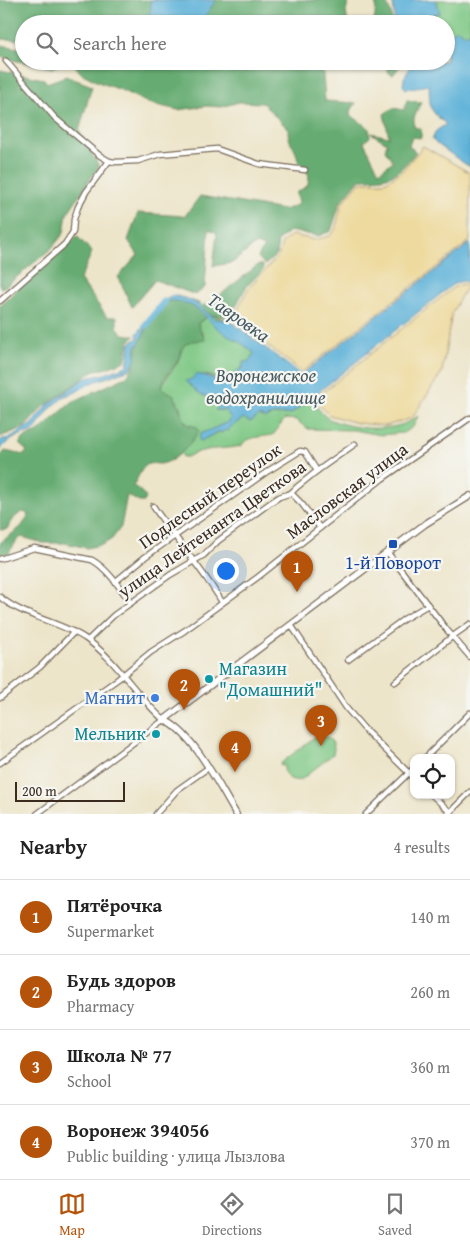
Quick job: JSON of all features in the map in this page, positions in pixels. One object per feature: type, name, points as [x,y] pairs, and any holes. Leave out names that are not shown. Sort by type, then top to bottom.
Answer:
[{"type":"main road","points":[[236,814],[208,768],[178,727],[164,720],[425,524],[470,496]]},
{"type":"street","points":[[6,61],[55,118],[109,161],[138,161],[160,154],[217,149],[259,164],[305,170]]},
{"type":"street","points":[[0,301],[65,244],[73,232],[78,206],[109,161]]},
{"type":"street","name":"Масловская улица","points":[[0,763],[258,577],[382,479],[470,418]]},
{"type":"street","name":"улица Лейтенанта Цветкова","points":[[88,640],[106,621],[170,575],[194,562],[218,541],[270,503],[291,493],[297,486],[355,444]]},
{"type":"street","name":"Подлесный переулок","points":[[115,582],[146,557],[268,471],[300,451],[306,452],[317,471]]},
{"type":"street","points":[[291,493],[320,528]]},
{"type":"street","points":[[153,506],[222,602]]},
{"type":"street","points":[[0,559],[22,551],[41,548],[92,560],[98,563],[131,603]]},
{"type":"street","points":[[388,553],[470,657]]},
{"type":"street","points":[[0,597],[20,610],[74,632],[88,640],[164,720],[37,814]]},
{"type":"street","points":[[348,660],[404,619],[428,605]]},
{"type":"street","points":[[395,682],[470,624]]},
{"type":"street","points":[[291,625],[347,709],[408,773],[366,814]]},
{"type":"street","points":[[0,698],[40,667],[74,632]]},
{"type":"street","points":[[429,754],[470,712]]},
{"type":"street","points":[[156,814],[177,790],[208,768]]},
{"type":"street","points":[[436,799],[449,813],[470,792]]},
{"type":"green space","points":[[0,0],[349,0],[347,15],[15,15],[15,40],[0,39]]},
{"type":"green space","points":[[376,0],[384,0],[391,15],[375,15]]},
{"type":"green space","points":[[436,0],[470,0],[470,33],[455,33],[455,15],[435,15],[438,5]]},
{"type":"green space","points":[[0,45],[15,48],[15,61],[0,55]]},
{"type":"green space","points":[[0,70],[44,79],[47,83],[66,76],[92,86],[79,131],[99,166],[67,214],[64,233],[52,248],[6,286],[0,288]]},
{"type":"green space","points":[[78,70],[323,70],[325,101],[356,103],[349,114],[369,128],[370,137],[364,142],[379,172],[393,161],[385,150],[387,143],[371,133],[389,137],[384,114],[393,108],[404,110],[407,100],[421,102],[414,118],[414,127],[421,129],[421,138],[412,137],[409,146],[416,152],[397,172],[386,177],[360,179],[340,203],[331,231],[318,236],[289,231],[278,241],[276,255],[265,265],[258,257],[264,247],[256,244],[232,263],[213,266],[217,233],[209,229],[205,287],[196,295],[155,280],[132,307],[118,277],[138,255],[128,240],[138,213],[185,216],[200,196],[284,210],[297,205],[299,200],[296,195],[297,192],[307,186],[309,178],[306,169],[298,161],[289,138],[288,129],[263,103],[239,102],[221,107],[207,106],[178,110],[148,103],[81,73]]},
{"type":"green space","points":[[388,70],[397,70],[393,75]]},
{"type":"green space","points":[[77,236],[92,252],[80,279],[107,317],[117,317],[117,327],[123,334],[135,336],[129,341],[125,361],[104,369],[95,370],[42,408],[25,427],[0,437],[0,305]]},
{"type":"green space","points":[[258,265],[263,265],[263,270],[246,287],[230,317],[210,315],[198,323],[205,340],[192,341],[184,345],[177,362],[165,378],[161,388],[174,395],[185,422],[188,425],[197,427],[199,431],[187,447],[172,460],[166,463],[149,464],[143,468],[133,486],[146,498],[144,502],[139,502],[127,495],[121,527],[112,539],[104,544],[87,548],[65,543],[43,543],[22,537],[18,539],[8,554],[0,555],[0,543],[21,527],[28,517],[27,513],[22,512],[15,517],[7,529],[0,530],[0,457],[5,451],[24,455],[27,451],[19,444],[24,438],[38,432],[72,402],[126,377],[133,367],[137,347],[153,317],[164,304],[172,300],[186,299],[199,303],[202,306],[210,303]]},
{"type":"green space","points":[[210,315],[229,320],[213,319],[254,353],[250,360],[231,377],[222,380],[206,375],[186,381],[200,394],[220,401],[220,405],[215,410],[225,410],[231,418],[229,422],[219,426],[205,438],[220,432],[222,433],[231,425],[247,417],[259,416],[265,418],[273,415],[291,414],[311,399],[326,417],[339,423],[362,428],[387,428],[409,422],[418,416],[413,427],[403,433],[381,435],[353,430],[308,429],[296,420],[285,419],[273,435],[247,440],[241,446],[206,450],[183,457],[181,453],[193,439],[197,427],[191,426],[185,421],[177,401],[161,388],[178,361],[184,345],[204,335],[198,323]]},
{"type":"green space","points":[[322,731],[324,734],[322,735],[332,742],[333,754],[301,780],[294,780],[288,777],[284,765],[281,766],[280,764]]},
{"type":"sand","points":[[423,146],[470,173],[470,241],[302,372],[233,319],[248,289],[279,255],[282,243],[292,235],[315,240],[330,236],[335,230],[342,203],[360,182],[385,182],[401,172]]},
{"type":"sand","points":[[462,284],[467,285],[452,313],[442,372],[412,418],[386,426],[357,423],[329,415],[314,399],[453,288]]},
{"type":"water","points":[[150,0],[216,0],[206,15],[149,15],[151,8]]},
{"type":"water","points":[[391,0],[436,0],[440,13],[434,15],[394,15]]},
{"type":"water","points":[[457,29],[465,34],[470,33],[470,167],[432,140],[436,131],[446,124],[436,115],[431,107],[429,85],[406,89],[403,86],[404,78],[409,70],[455,70],[455,30]]},
{"type":"water","name":"Воронежское водохранилище","points":[[470,243],[470,283],[462,281],[452,285],[291,414],[273,415],[265,418],[259,416],[250,422],[244,418],[229,428],[229,431],[225,430],[221,433],[219,431],[201,441],[199,440],[200,434],[229,422],[231,418],[225,410],[215,410],[220,405],[220,401],[200,394],[186,381],[192,379],[195,375],[219,380],[230,377],[243,368],[243,362],[250,360],[254,353],[225,334],[196,308],[170,301],[159,306],[152,316],[138,345],[136,345],[135,360],[130,369],[91,383],[65,396],[51,408],[33,432],[14,438],[0,451],[2,439],[10,438],[32,425],[48,405],[81,381],[127,366],[130,343],[138,338],[137,334],[158,306],[172,295],[188,299],[197,304],[214,319],[229,320],[301,375]]},
{"type":"waterway","name":"Тавровка","points":[[146,325],[164,302]]},
{"type":"place","name":"1-й Поворот","points":[[393,544]]},
{"type":"place","name":"Пятёрочка","points":[[297,592]]},
{"type":"place","name":"Магазин \"Домашний\"","points":[[209,679]]},
{"type":"place","name":"Магнит","points":[[155,698]]},
{"type":"place","name":"Будь здоров","points":[[184,710]]},
{"type":"place","name":"Мельник","points":[[156,734]]},
{"type":"place","name":"Школа № 77","points":[[321,746]]},
{"type":"place","name":"Воронеж 394056","points":[[235,772]]}]
